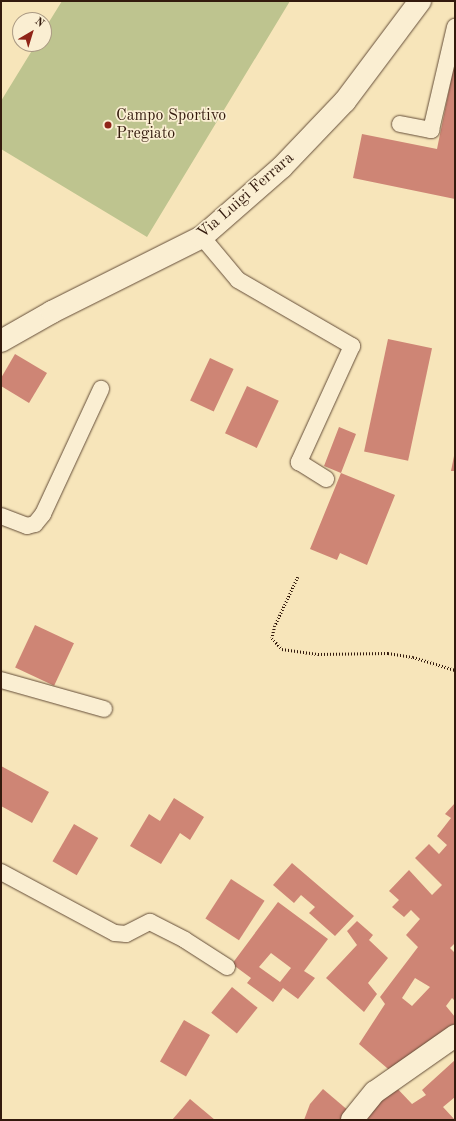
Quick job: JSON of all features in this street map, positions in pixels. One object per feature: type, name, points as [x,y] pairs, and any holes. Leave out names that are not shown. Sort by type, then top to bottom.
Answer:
[{"type":"street","name":"Via Luigi Ferrara","points":[[1,341],[52,312],[202,237],[282,167],[345,101],[420,1]]},
{"type":"street","points":[[400,124],[431,130],[455,27]]},
{"type":"street","points":[[202,237],[238,280],[352,346],[298,462],[326,479]]},
{"type":"street","points":[[1,516],[27,526],[35,524],[39,519],[101,389]]},
{"type":"street","points":[[1,680],[104,709]]},
{"type":"street","points":[[1,872],[115,933],[126,934],[150,922],[185,940],[227,967]]},
{"type":"street","points":[[352,1120],[375,1092],[455,1036]]},
{"type":"path","points":[[298,577],[275,626],[272,638],[282,649],[318,654],[388,653],[413,657],[455,670]]},
{"type":"green space","name":"Campo Sportivo Pregiato","points":[[62,1],[290,1],[147,237],[1,149],[1,101],[31,52],[52,52],[52,17]]},
{"type":"building","points":[[454,65],[455,199],[353,178],[362,134],[437,149]]},
{"type":"building","points":[[388,339],[432,348],[408,461],[364,451]]},
{"type":"building","points":[[15,354],[47,373],[29,403],[1,386],[1,378]]},
{"type":"building","points":[[210,358],[234,369],[214,412],[190,401]]},
{"type":"building","points":[[247,386],[279,401],[257,448],[225,433]]},
{"type":"building","points":[[339,427],[356,434],[341,473],[324,466]]},
{"type":"building","points":[[454,456],[455,471],[451,471]]},
{"type":"building","points":[[341,473],[395,495],[367,565],[340,553],[337,560],[310,549]]},
{"type":"building","points":[[35,625],[74,643],[54,686],[15,668]]},
{"type":"building","points":[[1,766],[49,792],[32,823],[1,806]]},
{"type":"building","points":[[174,798],[204,817],[190,840],[180,833],[161,864],[130,846],[149,814],[160,821]]},
{"type":"building","points":[[455,803],[455,943],[450,948],[455,953],[455,1001],[452,998],[446,1006],[455,1017],[455,1023],[412,1054],[394,1074],[359,1044],[385,1004],[380,997],[418,947],[406,935],[420,919],[411,910],[404,917],[392,907],[399,900],[389,891],[409,870],[432,895],[442,885],[415,858],[429,844],[439,854],[447,845],[437,836],[451,818],[445,814]],"holes":[[[415,978],[430,987],[412,1006],[402,998]]]},
{"type":"building","points":[[74,824],[98,838],[77,875],[52,861]]},
{"type":"building","points":[[292,863],[354,916],[335,936],[309,913],[315,907],[301,895],[294,903],[273,885]]},
{"type":"building","points":[[231,879],[265,901],[239,940],[205,918]]},
{"type":"building","points":[[278,902],[328,939],[304,971],[315,978],[298,999],[283,988],[273,1002],[247,983],[251,978],[232,964]],"holes":[[[271,953],[291,968],[280,982],[259,967]]]},
{"type":"building","points":[[357,921],[373,935],[369,940],[388,958],[368,983],[377,994],[364,1012],[326,978],[357,945],[347,931]]},
{"type":"building","points":[[232,987],[258,1008],[237,1033],[211,1013]]},
{"type":"building","points":[[184,1020],[210,1035],[186,1077],[160,1062]]},
{"type":"building","points":[[455,1060],[455,1097],[443,1107],[455,1120],[358,1120],[393,1084],[412,1104],[426,1095],[422,1090]]},
{"type":"building","points":[[323,1089],[350,1112],[346,1120],[304,1120],[310,1104]]},
{"type":"building","points":[[190,1099],[215,1120],[172,1120]]},
{"type":"place","name":"Campo Sportivo Pregiato","points":[[108,125]]}]
